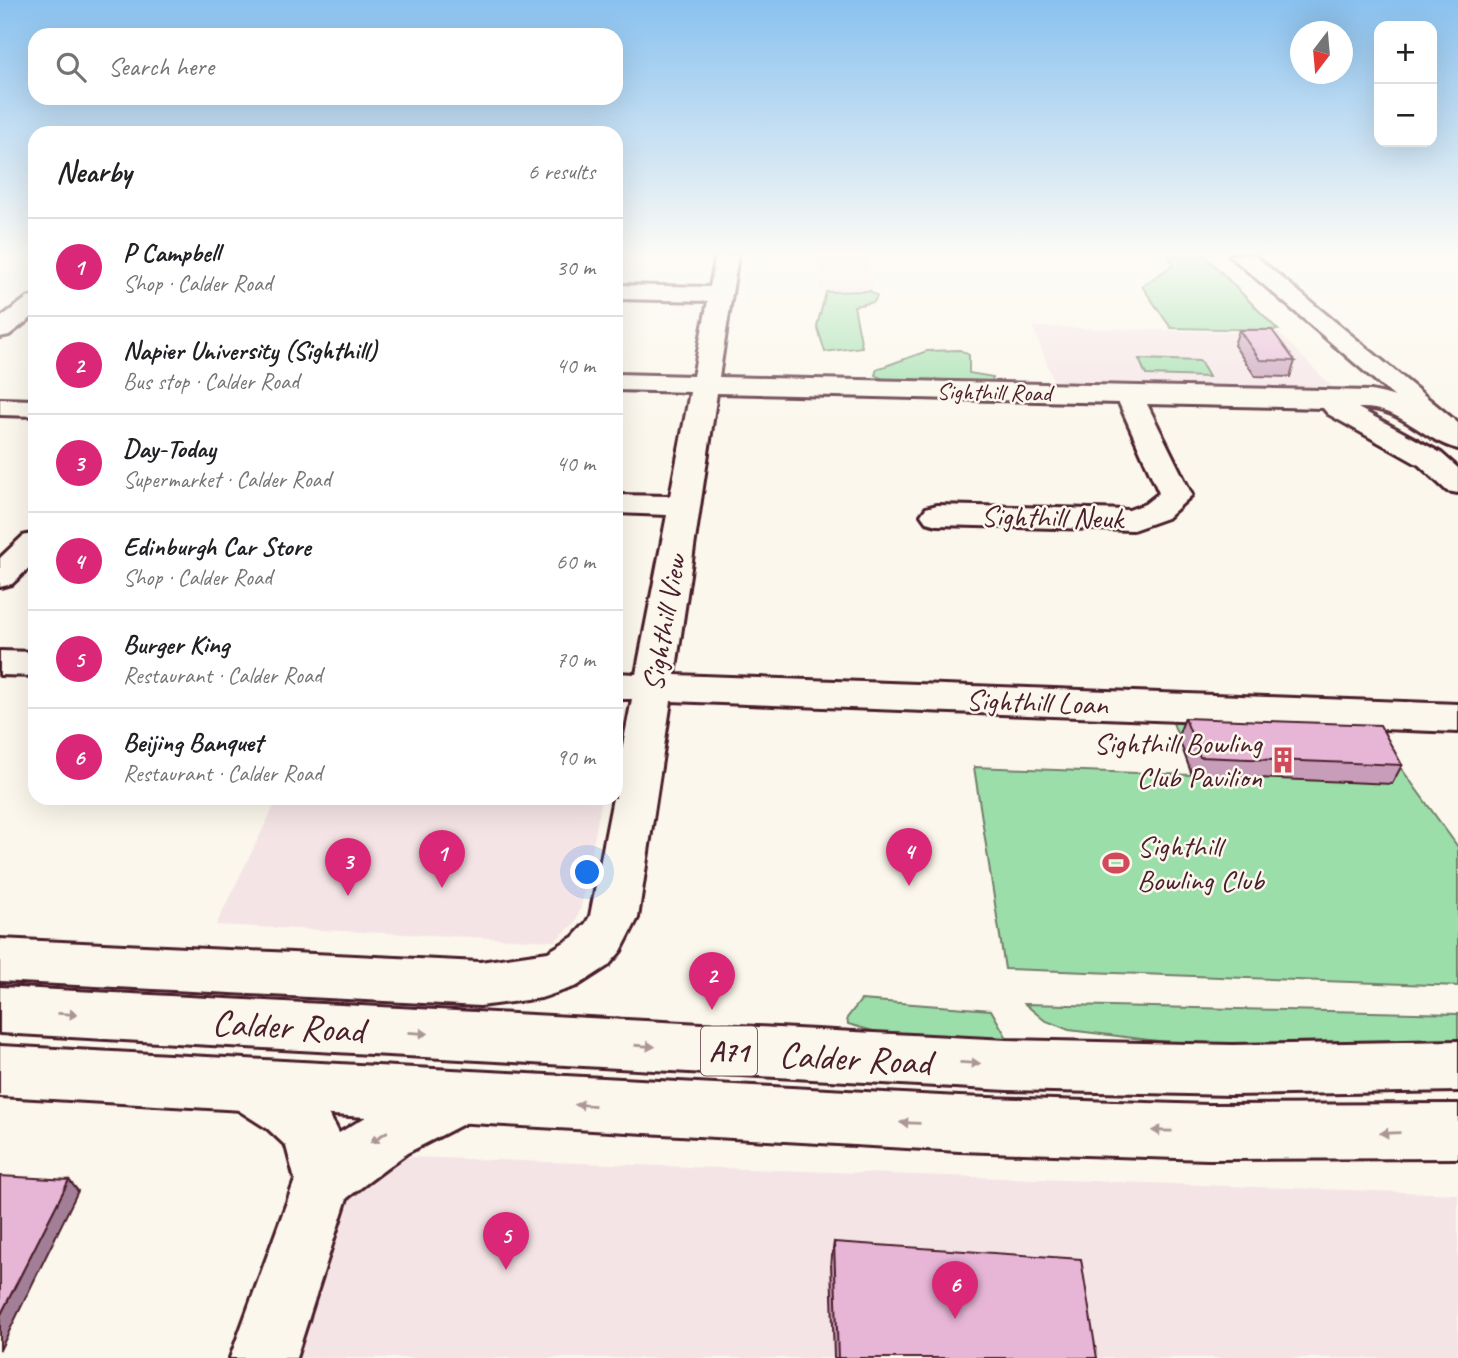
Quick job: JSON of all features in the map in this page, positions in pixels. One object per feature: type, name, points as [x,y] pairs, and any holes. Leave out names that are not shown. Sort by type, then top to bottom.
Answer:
[{"type":"street","points":[[0,330],[15,318]]},
{"type":"street","name":"Sighthill View","points":[[565,969],[590,955],[606,937],[614,918],[634,686],[683,506],[717,318]]},
{"type":"street","points":[[1317,318],[1458,438]]},
{"type":"street","points":[[1349,318],[1394,353]]},
{"type":"street","points":[[1352,347],[1375,381],[1371,399]]},
{"type":"street","name":"Sighthill Road","points":[[623,382],[1371,399],[1413,412],[1458,438]]},
{"type":"street","name":"Sighthill Neuk","points":[[937,514],[1092,521],[1133,520],[1156,511],[1176,495],[1129,395]]},
{"type":"street","points":[[1331,400],[1338,408],[1430,459],[1458,484]]},
{"type":"street","points":[[0,407],[28,408]]},
{"type":"street","points":[[623,504],[683,506]]},
{"type":"street","points":[[0,577],[28,550]]},
{"type":"street","points":[[0,663],[28,664]]},
{"type":"street","name":"Sighthill Loan","points":[[634,686],[1458,718]]},
{"type":"street","name":"Calder Road","points":[[0,960],[480,984],[530,980],[565,969]]},
{"type":"street","name":"Calder Road","points":[[0,1010],[787,1055],[1069,1068],[1177,1072],[1458,1066]]},
{"type":"street","name":"Calder Road","points":[[0,1071],[251,1088],[462,1097],[862,1121],[1137,1131],[1458,1131]]},
{"type":"street","points":[[251,1088],[288,1110],[306,1127],[317,1148],[324,1180]]},
{"type":"street","points":[[263,1358],[324,1180],[356,1152],[385,1133],[462,1097]]},
{"type":"shaded area","points":[[1033,327],[1279,333],[1334,389],[1332,392],[1055,385]]},
{"type":"shaded area","points":[[275,805],[601,805],[581,907],[575,923],[555,941],[216,925]]},
{"type":"shaded area","points":[[381,1156],[1458,1194],[1458,1358],[282,1358],[337,1194]]},
{"type":"green space","points":[[819,318],[856,318],[862,347],[825,352],[817,326]]},
{"type":"green space","points":[[1164,318],[1267,318],[1278,330],[1171,328]]},
{"type":"green space","points":[[960,350],[969,355],[969,373],[993,377],[992,381],[915,384],[886,380],[875,375],[877,369],[927,351]]},
{"type":"green space","points":[[1139,359],[1200,361],[1209,377],[1146,375]]},
{"type":"green space","points":[[1172,720],[1372,728],[1458,847],[1458,986],[1005,969],[974,767],[1192,775]]},
{"type":"green space","points":[[861,1000],[991,1010],[1007,1038],[997,1042],[880,1033],[848,1024],[847,1018]]},
{"type":"green space","points":[[1025,1004],[1458,1014],[1458,1043],[1206,1047],[1069,1030],[1044,1020]]},
{"type":"building","points":[[1239,330],[1272,330],[1295,361],[1260,360]]},
{"type":"building","points":[[1185,718],[1380,725],[1402,765],[1200,757]]},
{"type":"building","points":[[0,1176],[69,1180],[0,1316]]},
{"type":"building","points":[[834,1242],[1081,1259],[1097,1358],[838,1358]]},
{"type":"place","name":"Sighthill Bowling Club Pavilion","points":[[1283,760]]},
{"type":"place","name":"Sighthill Bowling Club","points":[[1116,863]]},
{"type":"place","name":"Edinburgh Car Store","points":[[909,886]]},
{"type":"place","name":"P Campbell","points":[[442,888]]},
{"type":"place","name":"Day-Today","points":[[348,896]]},
{"type":"place","name":"Napier University (Sighthill)","points":[[712,1010]]},
{"type":"place","name":"Burger King","points":[[506,1270]]},
{"type":"place","name":"Beijing Banquet","points":[[955,1319]]}]
